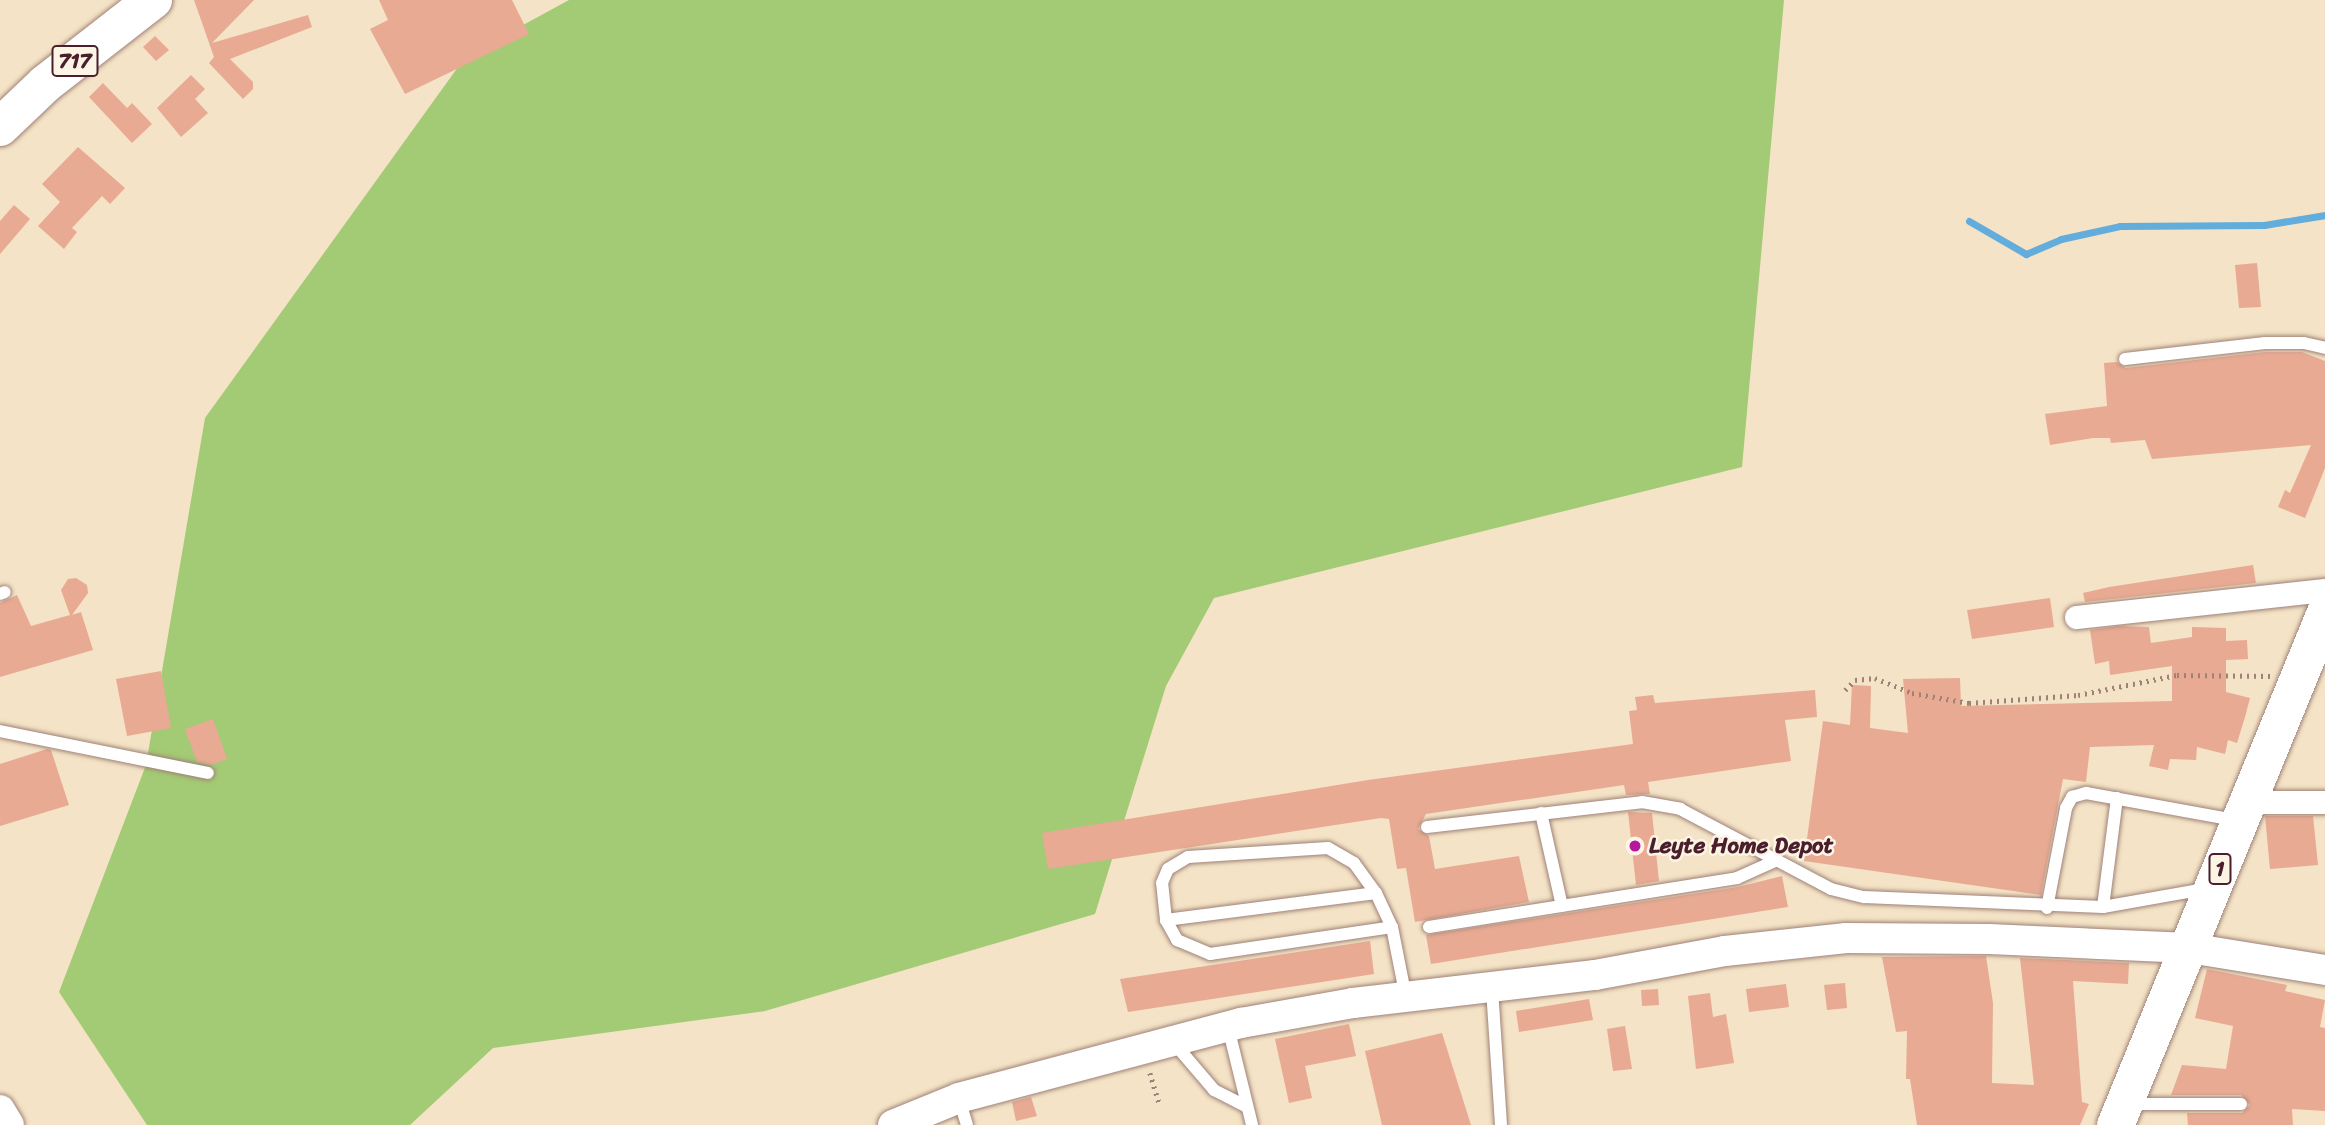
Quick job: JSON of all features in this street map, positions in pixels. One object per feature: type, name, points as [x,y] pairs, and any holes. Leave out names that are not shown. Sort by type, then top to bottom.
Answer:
[{"type":"highway","name":"717","points":[[0,127],[45,84],[153,0]]},
{"type":"main road","name":"1","points":[[2120,1114],[2325,612]]},
{"type":"street","points":[[2076,617],[2325,590]]},
{"type":"street","points":[[2243,812],[2325,802]]},
{"type":"street","points":[[893,1125],[963,1112],[1144,1049],[1228,1027],[1353,1003],[1406,999],[1595,975],[1725,951],[1846,938],[1989,939],[2189,948],[2325,970]]},
{"type":"street","points":[[0,1110],[9,1125]]},
{"type":"lane","points":[[2125,359],[2265,343],[2304,343],[2325,348]]},
{"type":"lane","points":[[0,731],[208,773]]},
{"type":"lane","points":[[2047,908],[2066,808],[2072,797],[2086,793],[2243,812]]},
{"type":"lane","points":[[2103,907],[2117,798]]},
{"type":"lane","points":[[1427,828],[1642,802],[1680,809],[1830,889],[1864,897],[2047,908],[2103,907],[2213,887]]},
{"type":"lane","points":[[1541,813],[1562,906]]},
{"type":"lane","points":[[1392,927],[1210,954],[1177,940],[1166,920],[1162,883],[1168,869],[1188,857],[1328,848],[1354,863],[1376,892],[1392,927],[1406,999]]},
{"type":"lane","points":[[1429,927],[1737,878],[1777,860]]},
{"type":"lane","points":[[1166,920],[1376,892]]},
{"type":"lane","points":[[1492,989],[1502,1125]]},
{"type":"lane","points":[[1228,1027],[1252,1125]]},
{"type":"lane","points":[[1173,1041],[1214,1090],[1246,1106]]},
{"type":"lane","points":[[2120,1114],[2241,1104]]},
{"type":"path","points":[[1845,690],[1855,680],[1875,678],[1912,693],[1969,703],[2078,695],[2177,675],[2299,676]]},
{"type":"path","points":[[1144,1049],[1160,1106]]},
{"type":"green space","points":[[569,0],[1784,0],[1742,467],[1214,598],[1166,686],[1095,914],[765,1011],[493,1048],[410,1125],[147,1125],[59,992],[146,765],[205,418],[466,56]]},
{"type":"building","points":[[194,0],[254,0],[212,43],[308,15],[312,27],[230,59],[253,82],[253,89],[243,99],[209,63],[214,57]]},
{"type":"building","points":[[379,0],[512,0],[529,34],[405,94],[370,29],[388,20]]},
{"type":"building","points":[[155,36],[169,50],[156,61],[143,47]]},
{"type":"building","points":[[191,75],[205,89],[195,99],[208,113],[181,137],[157,108]]},
{"type":"building","points":[[103,83],[127,108],[132,103],[152,124],[132,143],[89,97]]},
{"type":"building","points":[[78,147],[125,188],[110,204],[102,196],[72,228],[77,232],[64,249],[38,226],[60,202],[42,184]]},
{"type":"building","points":[[14,205],[30,219],[0,254],[0,221]]},
{"type":"building","points":[[2257,263],[2261,307],[2239,308],[2235,265]]},
{"type":"building","points":[[2265,352],[2302,352],[2325,361],[2325,468],[2305,518],[2278,507],[2285,490],[2290,493],[2311,445],[2152,459],[2145,440],[2111,443],[2110,438],[2093,438],[2050,445],[2045,414],[2107,406],[2104,363],[2117,362],[2126,368]]},
{"type":"building","points":[[2253,565],[2256,583],[2085,602],[2083,593],[2109,587]]},
{"type":"building","points":[[76,578],[87,585],[88,593],[72,615],[81,612],[93,650],[0,677],[0,603],[17,595],[31,626],[70,615],[61,590],[68,579]]},
{"type":"building","points":[[2050,598],[2054,627],[1972,639],[1967,610]]},
{"type":"building","points":[[2119,626],[2149,627],[2151,643],[2192,637],[2192,627],[2226,628],[2226,641],[2247,640],[2248,659],[2226,660],[2226,692],[2250,698],[2245,717],[2237,743],[2228,740],[2225,754],[2197,747],[2196,760],[2170,759],[2168,770],[2149,766],[2154,745],[2090,747],[2086,782],[2063,779],[2041,895],[1804,861],[1823,721],[1850,725],[1852,685],[1871,686],[1870,728],[1908,733],[1903,679],[1960,678],[1961,706],[2172,701],[2172,666],[2110,675],[2109,661],[2095,664],[2090,630]]},
{"type":"building","points":[[161,671],[171,728],[127,736],[116,679]]},
{"type":"building","points":[[1815,690],[1817,717],[1785,720],[1791,761],[1648,782],[1650,794],[1626,795],[1624,785],[1426,814],[1418,829],[1429,836],[1435,869],[1519,856],[1529,902],[1415,922],[1406,868],[1397,869],[1389,819],[1381,818],[1048,869],[1042,833],[1368,780],[1633,744],[1629,711],[1637,710],[1635,697],[1653,695],[1655,703]]},
{"type":"building","points":[[213,719],[227,759],[211,765],[197,762],[185,729]]},
{"type":"building","points":[[51,750],[69,805],[0,826],[0,764]]},
{"type":"building","points":[[1628,812],[1652,813],[1659,881],[1636,885]]},
{"type":"building","points":[[2265,816],[2313,816],[2318,865],[2270,869]]},
{"type":"building","points":[[1782,876],[1788,907],[1431,964],[1426,935],[1738,887]]},
{"type":"building","points":[[1370,941],[1374,974],[1128,1012],[1120,979]]},
{"type":"building","points":[[1986,956],[1993,1003],[1992,1083],[2034,1085],[2020,958],[2129,963],[2128,984],[2073,981],[2082,1102],[2089,1104],[2080,1125],[1917,1125],[1910,1079],[1906,1079],[1907,1031],[1896,1032],[1882,957]]},
{"type":"building","points":[[2207,969],[2287,985],[2285,991],[2325,1000],[2320,1027],[2325,1028],[2325,1111],[2292,1109],[2293,1125],[2188,1125],[2187,1113],[2242,1113],[2250,1105],[2241,1095],[2171,1095],[2182,1065],[2226,1069],[2233,1026],[2195,1018]]},
{"type":"building","points":[[1845,983],[1847,1008],[1827,1010],[1824,985]]},
{"type":"building","points":[[1786,984],[1789,1007],[1749,1012],[1746,989]]},
{"type":"building","points":[[1658,989],[1659,1005],[1642,1006],[1641,990]]},
{"type":"building","points":[[1710,993],[1713,1017],[1726,1014],[1734,1063],[1696,1069],[1688,996]]},
{"type":"building","points":[[1589,999],[1593,1020],[1519,1032],[1516,1011]]},
{"type":"building","points":[[1349,1024],[1356,1056],[1305,1066],[1312,1098],[1289,1103],[1275,1039]]},
{"type":"building","points":[[1625,1026],[1632,1069],[1613,1071],[1607,1029]]},
{"type":"building","points":[[1442,1033],[1471,1125],[1382,1125],[1365,1051]]},
{"type":"building","points":[[1031,1097],[1037,1116],[1016,1121],[1012,1102]]},
{"type":"waterway","points":[[1969,221],[2026,254],[2061,239],[2120,226],[2264,225],[2325,215]]},
{"type":"place","name":"Leyte Home Depot","points":[[1635,846]]}]
